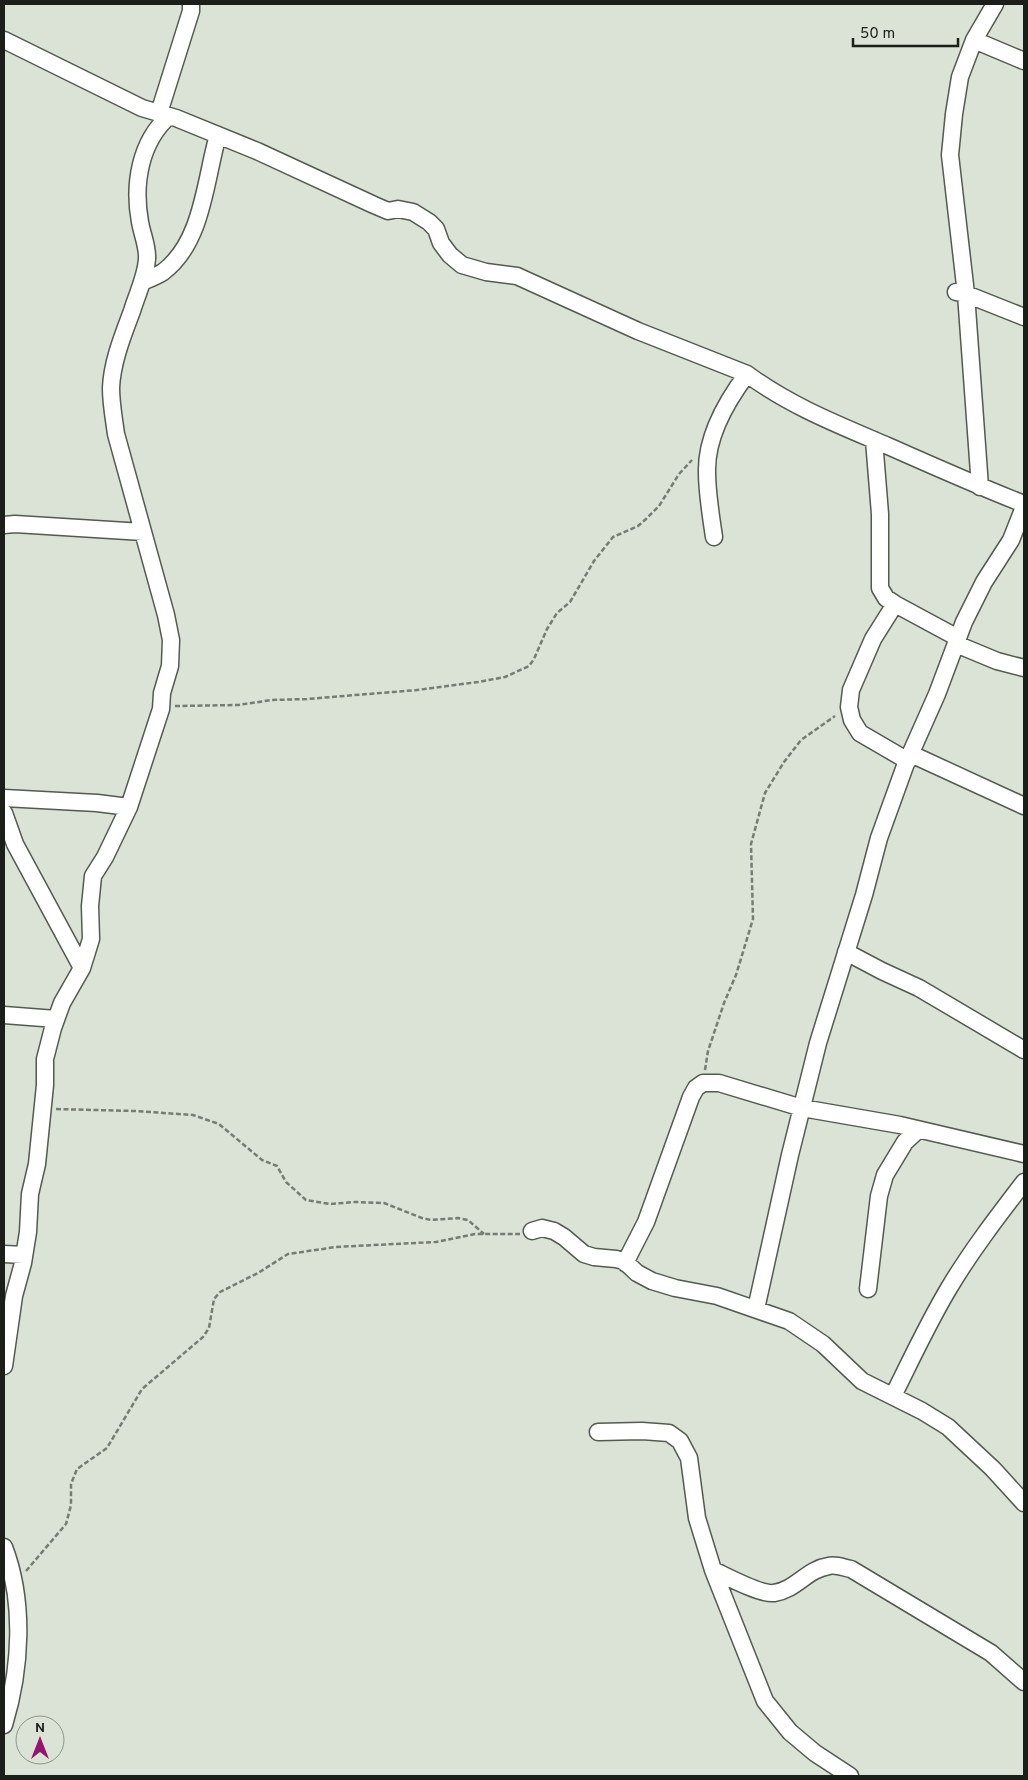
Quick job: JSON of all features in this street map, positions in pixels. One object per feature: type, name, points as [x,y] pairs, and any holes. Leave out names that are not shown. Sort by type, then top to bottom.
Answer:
[{"type":"street","points":[[4,1366],[14,1296],[28,1232],[30,1194],[37,1164],[45,1085],[45,1059],[62,1003],[82,968],[91,938],[90,906],[93,876],[105,857],[129,807],[161,709],[162,693],[170,666],[171,640],[166,615],[116,434],[111,386],[116,357],[142,282],[147,258],[138,206],[140,165],[152,135],[164,114],[191,11],[191,4]]},
{"type":"street","points":[[980,487],[950,155],[960,77],[974,40],[995,4]]},
{"type":"street","points":[[4,40],[134,104],[257,151],[388,211],[414,212],[436,229],[441,243],[450,255],[462,265],[486,272],[517,276],[638,331],[746,374],[811,413],[1024,506],[1011,540],[984,582],[964,622],[879,838],[818,1043],[756,1309]]},
{"type":"street","points":[[974,40],[1024,61]]},
{"type":"street","points":[[142,282],[162,273],[180,255],[197,224],[218,135]]},
{"type":"street","points":[[961,293],[1024,317]]},
{"type":"street","points":[[714,538],[707,472],[709,452],[712,438],[732,394],[746,374]]},
{"type":"street","points":[[874,440],[880,514],[880,588],[886,598],[957,641],[996,661],[1024,668]]},
{"type":"street","points":[[4,525],[143,532]]},
{"type":"street","points":[[894,604],[873,639],[851,690],[849,707],[852,720],[860,733],[909,758],[1024,806]]},
{"type":"street","points":[[4,798],[97,803],[129,807]]},
{"type":"street","points":[[4,813],[15,844],[82,968]]},
{"type":"street","points":[[846,952],[882,972],[919,988],[1024,1050]]},
{"type":"street","points":[[4,1015],[56,1019]]},
{"type":"street","points":[[625,1263],[646,1222],[691,1097],[696,1088],[703,1083],[719,1084],[802,1108],[858,1117],[1024,1154]]},
{"type":"street","points":[[868,1288],[879,1196],[885,1175],[905,1142],[918,1130]]},
{"type":"street","points":[[893,1396],[932,1316],[950,1286],[983,1236],[1024,1182]]},
{"type":"street","points":[[532,1231],[542,1228],[554,1231],[584,1254],[594,1258],[616,1259],[652,1281],[675,1288],[717,1296],[789,1321],[823,1344],[862,1381],[922,1410],[948,1427],[993,1469],[1024,1503]]},
{"type":"street","points":[[4,1254],[24,1255]]},
{"type":"street","points":[[598,1432],[642,1431],[669,1433],[680,1441],[688,1458],[697,1518],[713,1570],[765,1700],[790,1732],[815,1753],[850,1776]]},
{"type":"street","points":[[4,1547],[14,1585],[18,1618],[14,1685],[4,1725]]},
{"type":"street","points":[[713,1570],[752,1588],[773,1594],[795,1586],[812,1571],[830,1565],[851,1570],[991,1653],[1024,1682]]},
{"type":"path","points":[[161,709],[179,705],[238,705],[272,700],[417,690],[505,677],[529,666],[534,660],[547,629],[558,613],[570,602],[594,561],[613,537],[638,526],[646,519],[659,506],[688,463],[709,452]]},
{"type":"path","points":[[703,1083],[708,1051],[724,1003],[736,975],[752,919],[751,844],[765,793],[784,762],[801,740],[849,707]]},
{"type":"path","points":[[42,1108],[193,1115],[219,1124],[262,1160],[277,1166],[286,1182],[306,1200],[330,1204],[356,1202],[384,1203],[431,1220],[458,1218],[468,1220],[484,1234]]},
{"type":"path","points":[[14,1585],[66,1524],[71,1504],[71,1484],[77,1469],[107,1448],[142,1389],[203,1337],[209,1328],[214,1299],[220,1292],[258,1273],[288,1254],[336,1248],[436,1242],[475,1234],[509,1235],[532,1231]]}]
